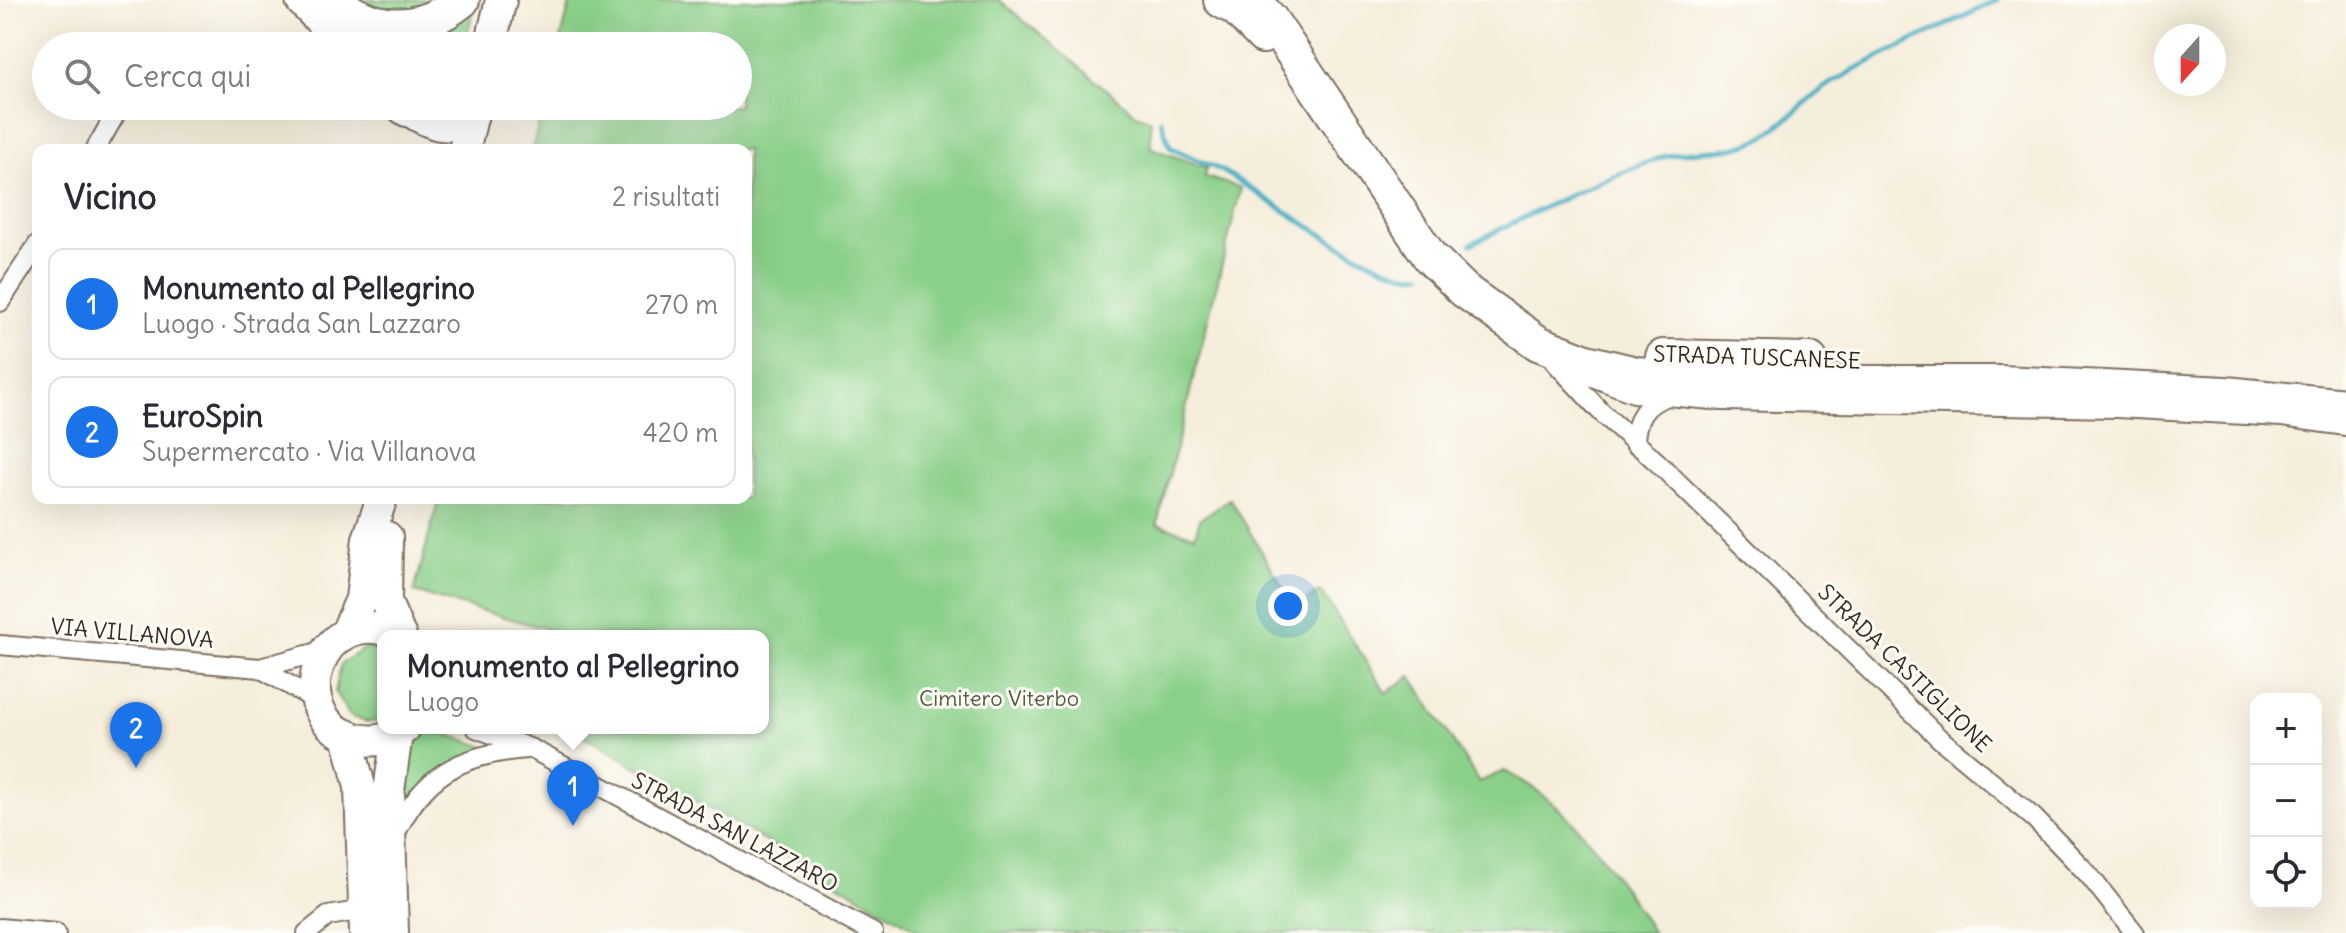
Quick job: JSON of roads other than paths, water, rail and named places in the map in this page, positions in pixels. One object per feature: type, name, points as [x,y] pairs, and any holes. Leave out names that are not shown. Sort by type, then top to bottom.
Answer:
[{"type":"highway","points":[[303,0],[334,32]]},
{"type":"highway","points":[[333,0],[359,19],[402,27],[433,19],[462,0]]},
{"type":"highway","points":[[1221,0],[1237,9],[1259,31],[1336,123]]},
{"type":"highway","points":[[1252,0],[1270,19],[1336,123]]},
{"type":"highway","name":"STRADA TUSCANESE","points":[[1281,0],[1444,242],[1486,282],[1528,313],[1591,340],[1661,357],[2045,365],[2302,376],[2346,382]]},
{"type":"highway","name":"STRADA TUSCANESE","points":[[1336,123],[1430,257],[1465,291],[1558,359],[1636,374],[1717,383],[2001,383],[2226,394],[2346,406]]},
{"type":"main road","points":[[493,32],[501,0]]},
{"type":"main road","points":[[413,120],[425,144]]},
{"type":"main road","points":[[428,120],[441,127],[457,124],[461,120]]},
{"type":"main road","points":[[465,144],[471,120]]},
{"type":"main road","points":[[383,504],[368,539],[358,607],[314,680],[323,715],[347,735],[374,740],[392,734]]},
{"type":"main road","points":[[385,504],[384,583],[386,602],[398,630]]},
{"type":"main road","points":[[336,641],[369,627],[379,630]]},
{"type":"main road","points":[[393,933],[389,846],[390,769],[400,734]]},
{"type":"main road","points":[[347,735],[360,787],[364,921]]},
{"type":"street","points":[[98,144],[112,120]]},
{"type":"street","points":[[0,302],[32,253]]},
{"type":"street","name":"STRADA TUSCANESE","points":[[1558,359],[1614,388],[1723,401],[2117,408],[2282,417],[2346,426]]},
{"type":"street","name":"STRADA CASTIGLIONE","points":[[1558,359],[1635,444],[1939,738],[2034,818],[2088,874],[2135,933]]},
{"type":"street","points":[[1635,444],[1642,414],[1656,400],[1668,396]]},
{"type":"street","name":"VIA VILLANOVA","points":[[0,645],[260,668],[336,641]]},
{"type":"street","name":"VIA VILLANOVA","points":[[260,668],[317,701]]},
{"type":"street","name":"STRADA SAN LAZZARO","points":[[492,734],[532,749],[873,933]]},
{"type":"street","points":[[389,846],[411,803],[438,775],[476,757],[532,749]]},
{"type":"street","points":[[307,933],[328,916],[364,921]]},
{"type":"street","points":[[0,928],[56,933]]},
{"type":"waterway","points":[[1471,244],[1588,187],[1660,158],[1737,147],[1761,138],[1833,82],[1997,0]]},
{"type":"waterway","points":[[1161,120],[1170,147],[1226,173],[1324,236],[1380,266],[1422,274]]},
{"type":"place","name":"EuroSpin","points":[[136,768]]},
{"type":"place","name":"Monumento al Pellegrino","points":[[573,826]]},
{"type":"park label","name":"Cimitero Viterbo","points":[[999,698]]}]
